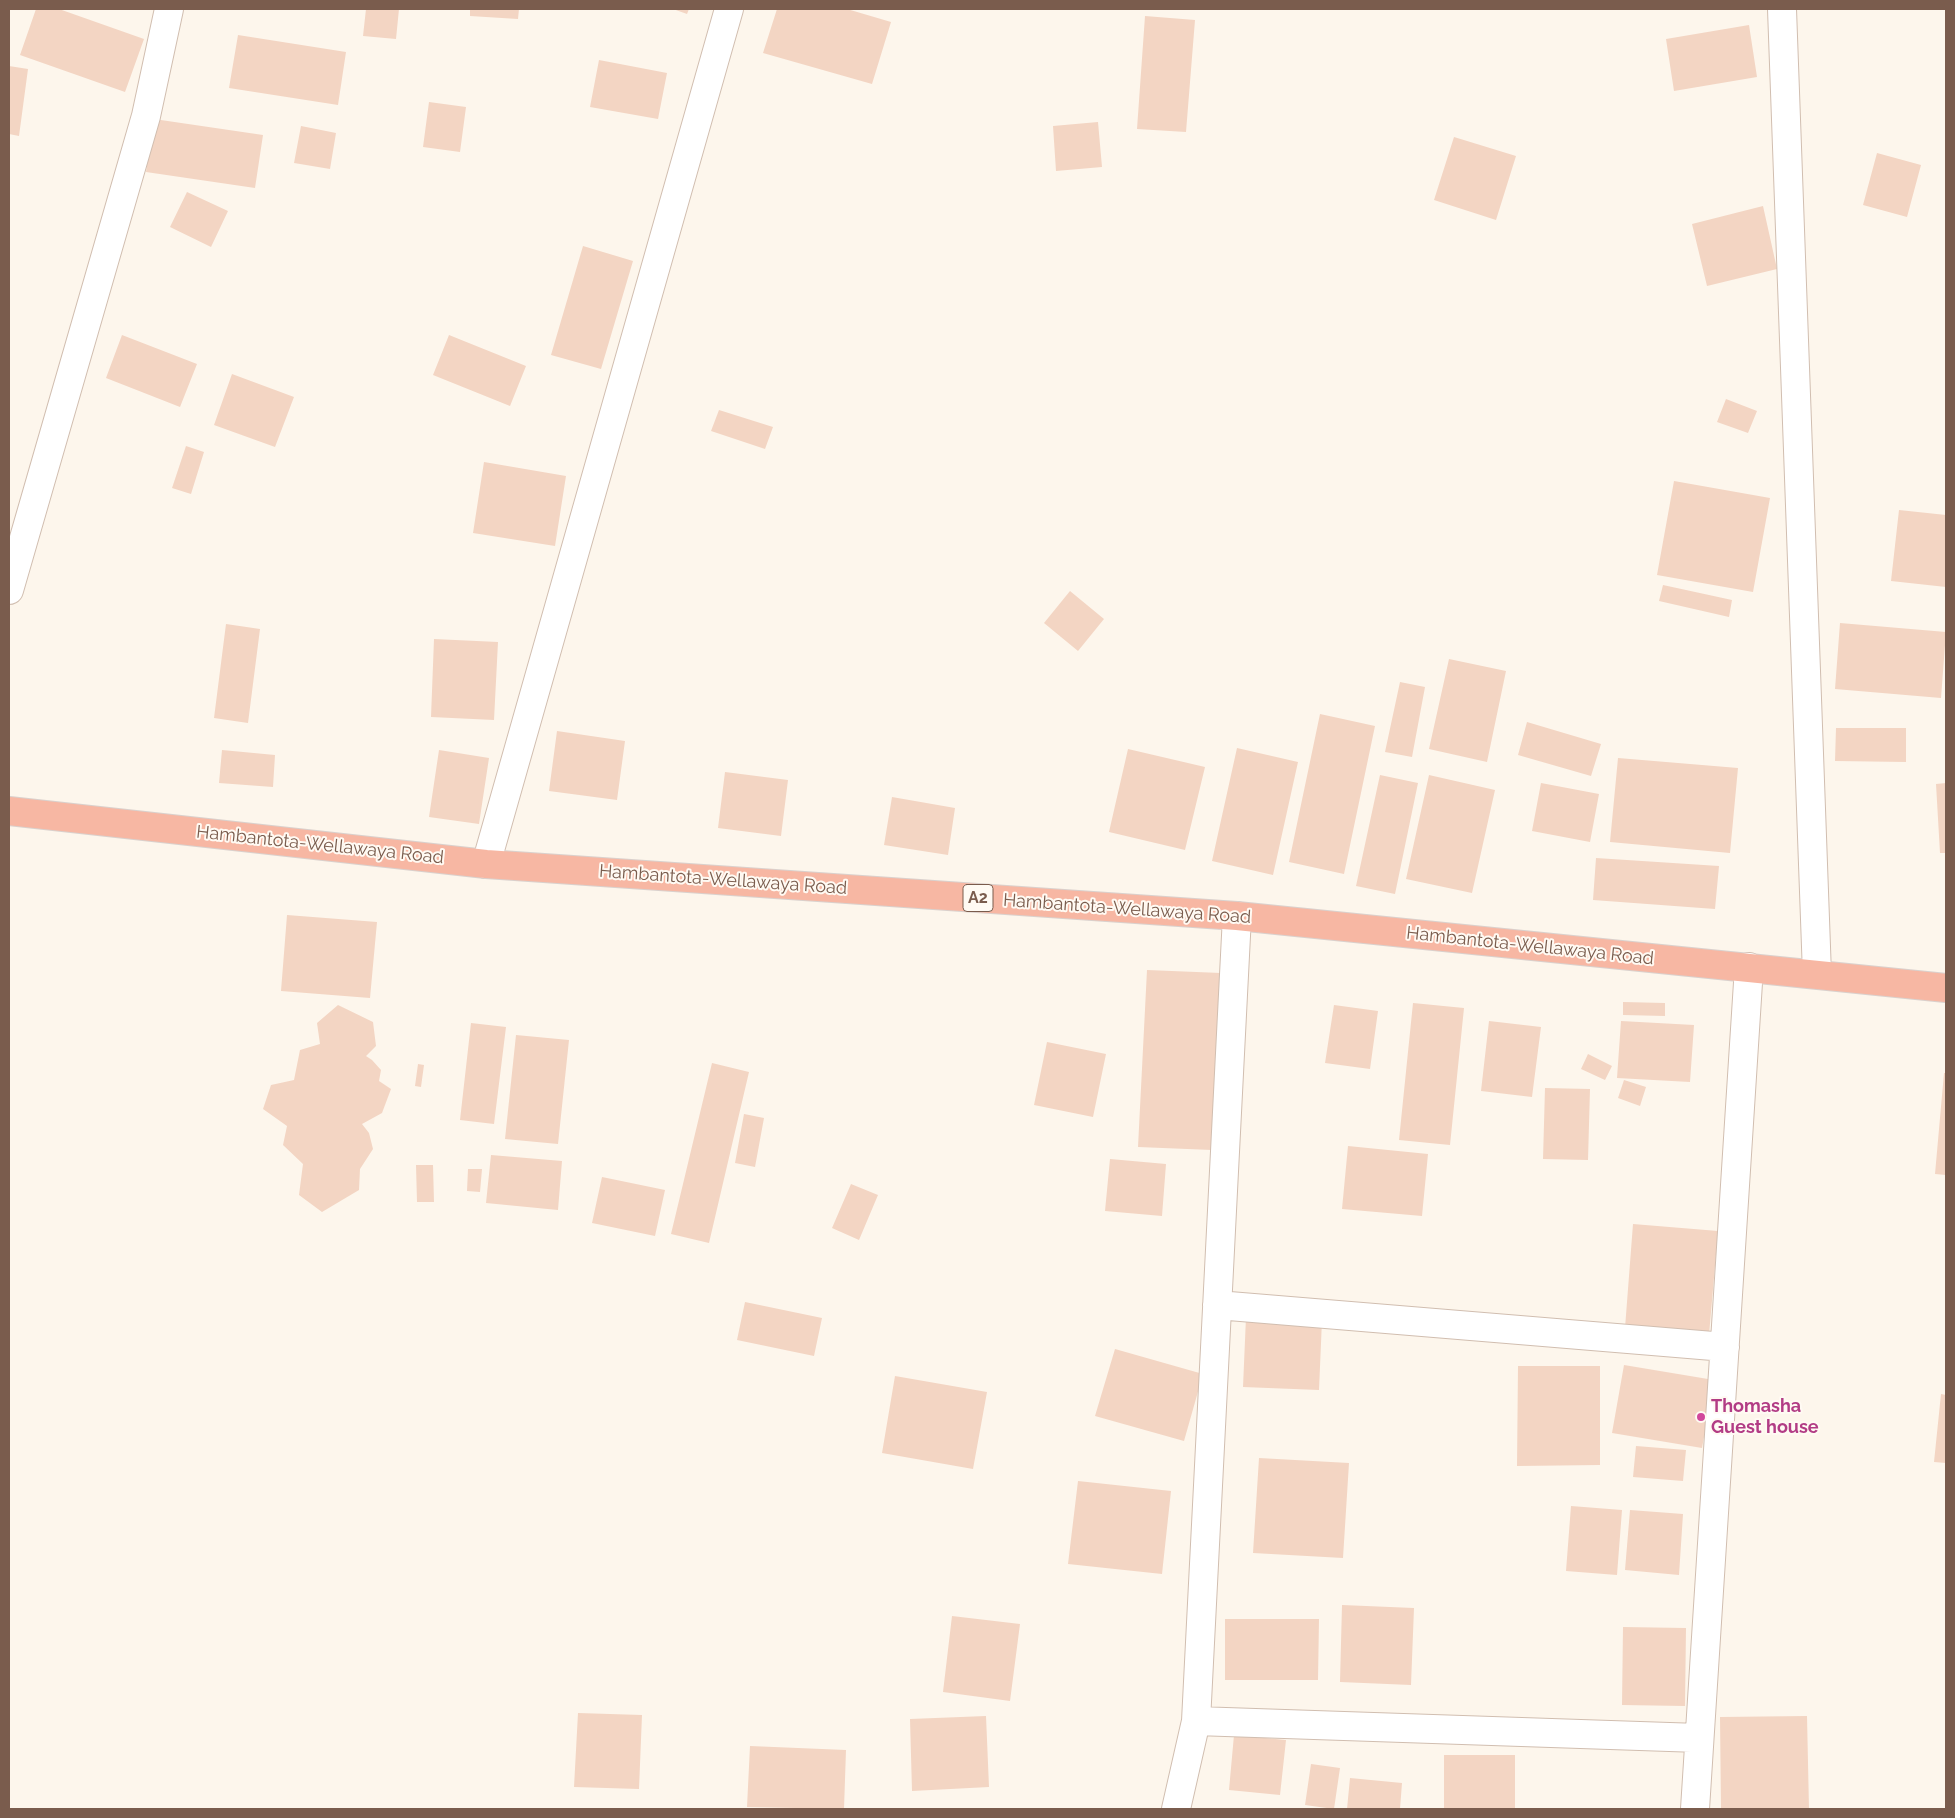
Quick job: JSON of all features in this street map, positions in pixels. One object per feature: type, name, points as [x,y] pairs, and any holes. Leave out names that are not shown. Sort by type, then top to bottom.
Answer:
[{"type":"highway","name":"Hambantota-Wellawaya Road","points":[[9,811],[486,864],[1237,916],[1946,988]]},
{"type":"street","points":[[9,590],[146,116],[169,9]]},
{"type":"street","points":[[486,864],[729,9]]},
{"type":"street","points":[[1782,9],[1817,974]]},
{"type":"street","points":[[1176,1809],[1196,1721],[1237,916]]},
{"type":"street","points":[[1695,1809],[1749,967]]},
{"type":"street","points":[[1217,1305],[1725,1347]]},
{"type":"street","points":[[1196,1721],[1700,1738]]},
{"type":"building","points":[[36,9],[59,9],[144,39],[125,92],[20,55]]},
{"type":"building","points":[[366,9],[399,9],[396,39],[363,36]]},
{"type":"building","points":[[470,9],[519,9],[518,19],[470,16]]},
{"type":"building","points":[[673,9],[689,9],[687,14]]},
{"type":"building","points":[[777,9],[847,9],[891,22],[872,84],[763,53]]},
{"type":"building","points":[[1145,16],[1195,20],[1186,132],[1137,129]]},
{"type":"building","points":[[1749,25],[1757,77],[1674,91],[1666,39]]},
{"type":"building","points":[[238,35],[346,52],[338,105],[229,88]]},
{"type":"building","points":[[599,60],[667,73],[658,119],[590,107]]},
{"type":"building","points":[[9,66],[28,69],[19,136],[9,134]]},
{"type":"building","points":[[429,102],[466,107],[460,152],[423,147]]},
{"type":"building","points":[[154,119],[263,135],[255,188],[146,172]]},
{"type":"building","points":[[1098,122],[1102,167],[1056,171],[1053,126]]},
{"type":"building","points":[[301,126],[336,133],[330,169],[294,163]]},
{"type":"building","points":[[1454,137],[1516,156],[1496,220],[1434,200]]},
{"type":"building","points":[[1877,153],[1921,165],[1907,217],[1863,205]]},
{"type":"building","points":[[187,192],[228,211],[211,247],[170,227]]},
{"type":"building","points":[[1763,206],[1777,269],[1707,286],[1692,224]]},
{"type":"building","points":[[583,246],[633,261],[601,369],[551,355]]},
{"type":"building","points":[[122,335],[197,364],[180,407],[106,378]]},
{"type":"building","points":[[449,335],[526,366],[510,406],[433,375]]},
{"type":"building","points":[[232,374],[294,397],[275,447],[214,425]]},
{"type":"building","points":[[1726,399],[1757,411],[1748,433],[1717,422]]},
{"type":"building","points":[[719,410],[773,427],[765,449],[711,431]]},
{"type":"building","points":[[186,446],[204,452],[191,494],[172,488]]},
{"type":"building","points":[[484,462],[566,476],[555,546],[473,533]]},
{"type":"building","points":[[1674,481],[1770,498],[1753,592],[1657,575]]},
{"type":"building","points":[[1899,510],[1946,515],[1946,587],[1891,581]]},
{"type":"building","points":[[1663,585],[1732,600],[1729,617],[1659,601]]},
{"type":"building","points":[[1070,591],[1104,619],[1078,651],[1044,623]]},
{"type":"building","points":[[1840,623],[1946,632],[1941,698],[1835,689]]},
{"type":"building","points":[[226,624],[260,629],[248,723],[214,718]]},
{"type":"building","points":[[434,639],[498,642],[494,720],[431,717]]},
{"type":"building","points":[[1449,659],[1506,671],[1487,762],[1429,749]]},
{"type":"building","points":[[1400,682],[1425,687],[1412,757],[1385,752]]},
{"type":"building","points":[[1320,714],[1375,726],[1344,874],[1289,862]]},
{"type":"building","points":[[1527,722],[1601,744],[1591,776],[1518,755]]},
{"type":"building","points":[[1836,728],[1906,728],[1906,762],[1835,761]]},
{"type":"building","points":[[557,731],[625,741],[617,800],[549,791]]},
{"type":"building","points":[[1237,748],[1298,762],[1273,875],[1212,861]]},
{"type":"building","points":[[1128,749],[1205,767],[1185,850],[1109,832]]},
{"type":"building","points":[[222,750],[275,755],[273,787],[219,783]]},
{"type":"building","points":[[439,750],[489,758],[479,824],[429,817]]},
{"type":"building","points":[[1618,758],[1738,768],[1730,853],[1610,842]]},
{"type":"building","points":[[725,772],[788,780],[781,836],[718,828]]},
{"type":"building","points":[[1380,775],[1418,783],[1395,894],[1356,886]]},
{"type":"building","points":[[1429,775],[1495,790],[1472,893],[1406,879]]},
{"type":"building","points":[[1541,783],[1599,794],[1590,842],[1532,831]]},
{"type":"building","points":[[1946,783],[1946,853],[1940,853],[1936,784]]},
{"type":"building","points":[[892,797],[955,808],[948,855],[884,845]]},
{"type":"building","points":[[1596,858],[1719,866],[1715,909],[1593,900]]},
{"type":"building","points":[[287,915],[377,922],[370,998],[281,991]]},
{"type":"building","points":[[1147,970],[1221,973],[1212,1150],[1138,1147]]},
{"type":"building","points":[[1623,1002],[1665,1003],[1665,1016],[1623,1015]]},
{"type":"building","points":[[1413,1003],[1464,1008],[1450,1145],[1399,1140]]},
{"type":"building","points":[[338,1005],[373,1022],[376,1046],[366,1056],[381,1070],[379,1081],[391,1089],[382,1113],[362,1124],[369,1133],[373,1149],[360,1169],[359,1190],[322,1212],[299,1195],[303,1164],[283,1145],[287,1126],[263,1109],[271,1085],[294,1080],[300,1050],[320,1044],[317,1023]]},
{"type":"building","points":[[1334,1005],[1378,1011],[1370,1069],[1325,1063]]},
{"type":"building","points":[[1489,1021],[1541,1027],[1532,1097],[1481,1091]]},
{"type":"building","points":[[1621,1021],[1694,1025],[1690,1082],[1617,1078]]},
{"type":"building","points":[[471,1023],[506,1027],[494,1124],[460,1120]]},
{"type":"building","points":[[516,1035],[569,1040],[558,1144],[505,1139]]},
{"type":"building","points":[[1047,1042],[1106,1054],[1093,1117],[1034,1105]]},
{"type":"building","points":[[1588,1054],[1612,1066],[1605,1080],[1581,1069]]},
{"type":"building","points":[[712,1063],[749,1072],[709,1243],[671,1234]]},
{"type":"building","points":[[418,1064],[424,1065],[421,1087],[415,1086]]},
{"type":"building","points":[[1944,1073],[1946,1073],[1946,1175],[1935,1174]]},
{"type":"building","points":[[1624,1080],[1646,1087],[1640,1106],[1618,1098]]},
{"type":"building","points":[[1545,1088],[1590,1089],[1588,1160],[1543,1159]]},
{"type":"building","points":[[744,1114],[764,1118],[755,1167],[735,1163]]},
{"type":"building","points":[[1348,1146],[1428,1154],[1422,1216],[1342,1209]]},
{"type":"building","points":[[491,1155],[562,1161],[558,1210],[486,1203]]},
{"type":"building","points":[[1110,1159],[1166,1164],[1162,1216],[1105,1211]]},
{"type":"building","points":[[416,1165],[433,1165],[434,1202],[417,1202]]},
{"type":"building","points":[[468,1169],[482,1169],[480,1192],[467,1191]]},
{"type":"building","points":[[602,1177],[665,1190],[655,1236],[592,1223]]},
{"type":"building","points":[[851,1184],[878,1195],[859,1240],[832,1228]]},
{"type":"building","points":[[1633,1224],[1718,1231],[1709,1335],[1625,1328]]},
{"type":"building","points":[[745,1302],[822,1318],[814,1356],[737,1340]]},
{"type":"building","points":[[1246,1317],[1322,1320],[1319,1390],[1243,1387]]},
{"type":"building","points":[[1115,1349],[1203,1374],[1184,1441],[1095,1416]]},
{"type":"building","points":[[1624,1365],[1714,1380],[1702,1448],[1612,1433]]},
{"type":"building","points":[[1518,1366],[1600,1366],[1600,1465],[1517,1466]]},
{"type":"building","points":[[895,1376],[987,1392],[973,1469],[882,1453]]},
{"type":"building","points":[[1941,1394],[1946,1395],[1946,1463],[1934,1462]]},
{"type":"building","points":[[1636,1446],[1686,1450],[1683,1481],[1633,1477]]},
{"type":"building","points":[[1259,1458],[1349,1463],[1343,1558],[1253,1553]]},
{"type":"building","points":[[1078,1481],[1171,1491],[1162,1574],[1068,1564]]},
{"type":"building","points":[[1571,1506],[1622,1510],[1617,1575],[1566,1571]]},
{"type":"building","points":[[1630,1510],[1683,1514],[1679,1575],[1625,1570]]},
{"type":"building","points":[[1342,1605],[1414,1608],[1411,1685],[1340,1682]]},
{"type":"building","points":[[952,1616],[1020,1624],[1010,1701],[943,1692]]},
{"type":"building","points":[[1225,1619],[1319,1619],[1318,1680],[1225,1680]]},
{"type":"building","points":[[1623,1627],[1686,1628],[1685,1706],[1622,1705]]},
{"type":"building","points":[[578,1713],[642,1715],[639,1789],[574,1787]]},
{"type":"building","points":[[986,1716],[989,1787],[912,1791],[910,1719]]},
{"type":"building","points":[[1807,1716],[1809,1809],[1721,1809],[1720,1717]]},
{"type":"building","points":[[1234,1735],[1286,1740],[1280,1795],[1229,1790]]},
{"type":"building","points":[[750,1746],[846,1750],[844,1809],[747,1807]]},
{"type":"building","points":[[1444,1755],[1515,1755],[1515,1809],[1444,1809]]},
{"type":"building","points":[[1311,1764],[1340,1768],[1334,1809],[1305,1805]]},
{"type":"building","points":[[1350,1778],[1402,1783],[1400,1809],[1347,1809]]},
{"type":"place","name":"Thomasha Guest house","points":[[1701,1417]]}]
